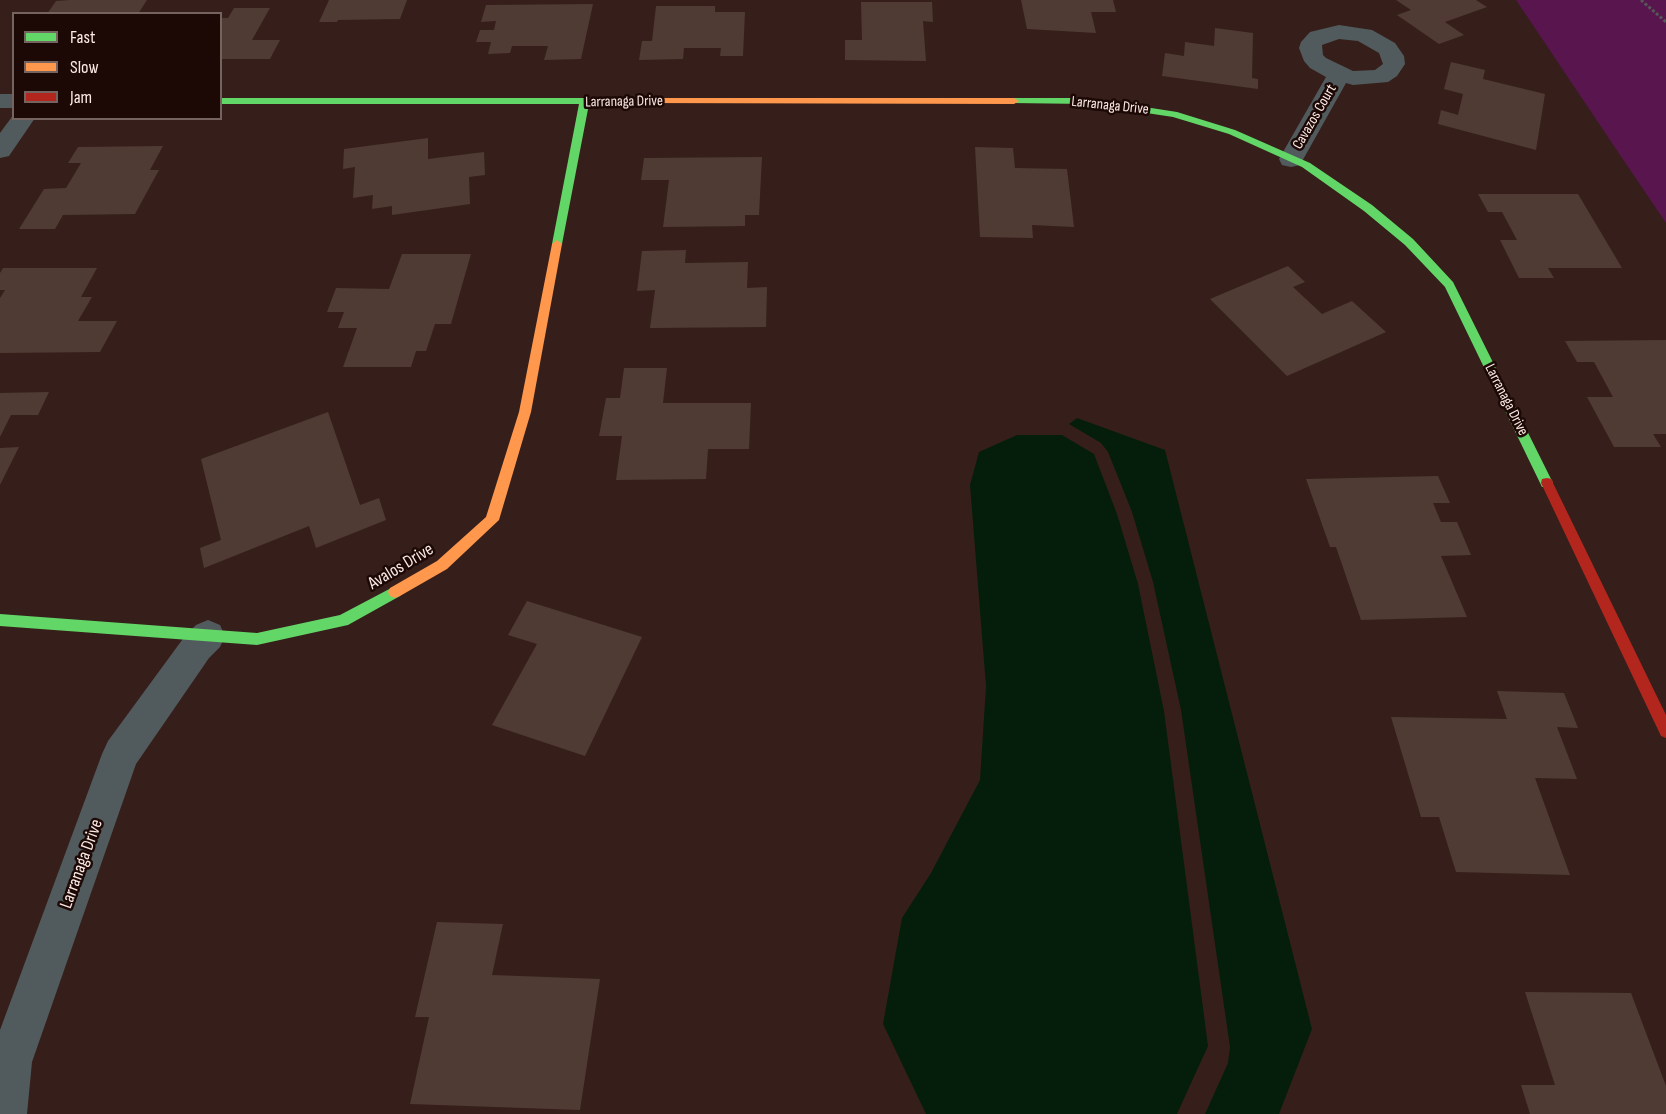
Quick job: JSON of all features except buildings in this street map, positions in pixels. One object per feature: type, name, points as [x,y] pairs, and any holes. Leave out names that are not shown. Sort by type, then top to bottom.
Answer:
[{"type":"street","name":"Cavazos Court","points":[[1292,159],[1339,75]]},
{"type":"street","name":"Larranaga Drive","points":[[222,101],[584,103],[907,99],[1087,100],[1174,114],[1232,132],[1306,165],[1368,208],[1409,242],[1449,285],[1519,424],[1666,731]]},
{"type":"street","name":"Avalos Drive","points":[[0,620],[257,639],[343,621],[442,565],[492,520],[525,412],[584,103]]},
{"type":"street","points":[[0,150],[22,120]]},
{"type":"street","name":"Larranaga Drive","points":[[5,1114],[10,1062],[121,754],[197,647],[208,636]]},
{"type":"path","points":[[1641,0],[1666,22]]},
{"type":"shaded area","points":[[1516,0],[1666,0],[1666,223],[1620,155]]},
{"type":"shaded area","points":[[1077,418],[1165,450],[1312,1029],[1279,1114],[1205,1114],[1228,1063],[1230,1047],[1181,710],[1153,582],[1132,512],[1108,452],[1101,443],[1069,424]]},
{"type":"shaded area","points":[[1017,435],[1062,435],[1094,454],[1117,514],[1138,584],[1164,711],[1208,1046],[1177,1114],[926,1114],[883,1024],[902,918],[931,873],[980,780],[986,686],[970,485],[979,452]]},
{"type":"traffic: fast","points":[[222,101],[642,101]]},
{"type":"traffic: fast","points":[[1014,101],[1087,101],[1174,114],[1232,132],[1306,165],[1368,208],[1409,242],[1449,285],[1547,483]]},
{"type":"traffic: fast","points":[[557,244],[584,103]]},
{"type":"traffic: fast","points":[[0,620],[257,639],[343,621],[395,592]]},
{"type":"traffic: slow","points":[[642,101],[1014,101]]},
{"type":"traffic: slow","points":[[395,592],[442,565],[492,520],[525,412],[557,244]]},
{"type":"traffic: jam","points":[[1547,483],[1666,731]]}]
